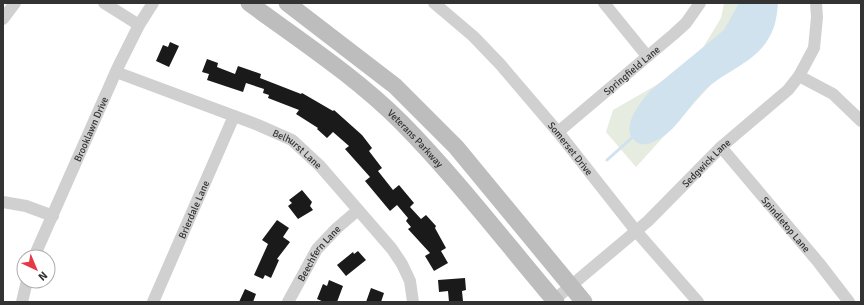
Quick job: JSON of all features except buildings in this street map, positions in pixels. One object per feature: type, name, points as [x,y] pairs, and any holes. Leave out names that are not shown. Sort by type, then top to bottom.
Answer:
[{"type":"main road","name":"Veterans Parkway","points":[[249,3],[329,61],[401,122],[466,193],[555,301]]},
{"type":"main road","points":[[287,3],[395,86],[436,126],[456,147],[584,302]]},
{"type":"street","points":[[3,19],[15,3]]},
{"type":"street","points":[[104,3],[139,25]]},
{"type":"street","name":"Brooklawn Drive","points":[[38,249],[116,72],[139,25],[153,3]]},
{"type":"street","name":"Somerset Drive","points":[[434,3],[491,54],[558,132],[636,231],[698,302]]},
{"type":"street","points":[[604,3],[647,56]]},
{"type":"street","name":"Springfield Lane","points":[[558,132],[686,23],[700,3]]},
{"type":"street","name":"Sedgwick Lane","points":[[555,301],[670,200],[721,147],[775,102],[800,76],[814,48],[817,17],[816,3]]},
{"type":"street","name":"Belhurst Lane","points":[[116,72],[234,116],[292,140],[320,166],[379,232],[402,264],[410,281],[413,302]]},
{"type":"street","points":[[800,76],[833,94],[861,121]]},
{"type":"street","name":"Brierdale Lane","points":[[153,302],[234,116]]},
{"type":"street","name":"Spindletop Lane","points":[[721,147],[850,302]]},
{"type":"street","points":[[3,202],[26,206],[53,216]]},
{"type":"street","name":"Beechfern Lane","points":[[288,302],[317,249],[333,232],[358,210]]},
{"type":"street","points":[[22,302],[25,289]]},
{"type":"shaded area","points":[[724,3],[760,3],[746,46],[636,167],[606,132],[613,110],[693,64],[721,18]]},
{"type":"water","points":[[739,3],[778,3],[772,32],[761,49],[705,90],[680,121],[666,135],[648,144],[640,144],[635,141],[630,135],[629,128],[634,114],[643,100],[651,90],[724,30]]},
{"type":"waterway","points":[[607,160],[634,136]]}]
